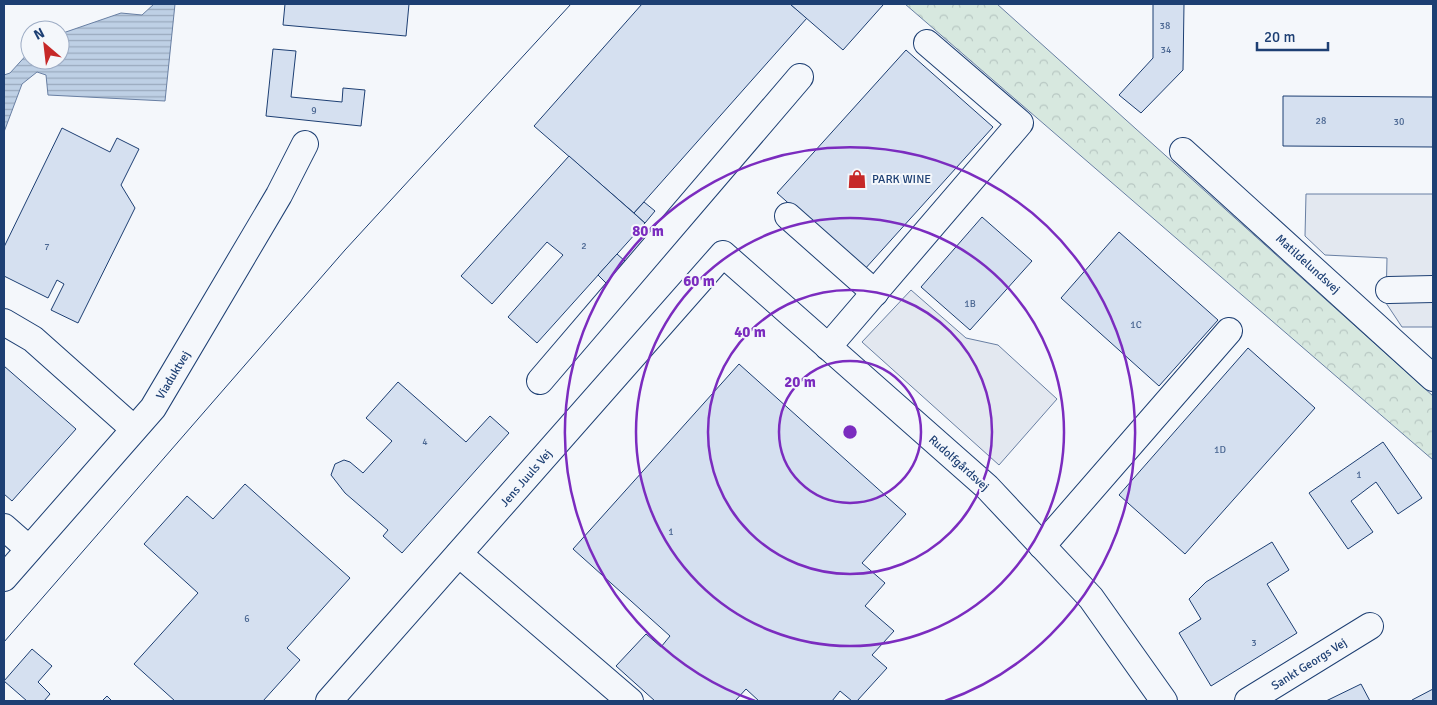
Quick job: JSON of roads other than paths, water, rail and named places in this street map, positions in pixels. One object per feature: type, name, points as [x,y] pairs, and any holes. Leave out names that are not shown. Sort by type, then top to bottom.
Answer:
[{"type":"street","points":[[828,347],[1020,123],[927,43]]},
{"type":"street","points":[[540,381],[800,77]]},
{"type":"street","name":"Viaduktvej","points":[[4,578],[153,408],[280,195],[305,144]]},
{"type":"street","name":"Matildelundsvej","points":[[1183,151],[1433,378]]},
{"type":"street","points":[[788,216],[875,293]]},
{"type":"street","name":"Rudolfgårdsvej","points":[[723,254],[987,487],[1091,598],[1164,701]]},
{"type":"street","name":"Jens Juuls Vej","points":[[329,701],[723,254]]},
{"type":"street","points":[[1389,290],[1433,289]]},
{"type":"street","points":[[4,322],[33,339],[134,429]]},
{"type":"street","points":[[1042,546],[1229,330]]},
{"type":"street","points":[[4,527],[29,549]]},
{"type":"street","points":[[459,554],[630,701]]},
{"type":"street","name":"Sankt Georgs Vej","points":[[1248,701],[1370,626]]},
{"type":"water","points":[[154,4],[175,4],[165,101],[48,95],[46,75],[37,72],[22,84],[4,132],[4,75],[10,73],[20,62],[20,70],[70,70],[70,31],[121,13],[142,15]]},
{"type":"tram line","points":[[4,642],[345,250],[571,4]]},
{"type":"place","name":"PARK WINE","points":[[857,179]]}]
